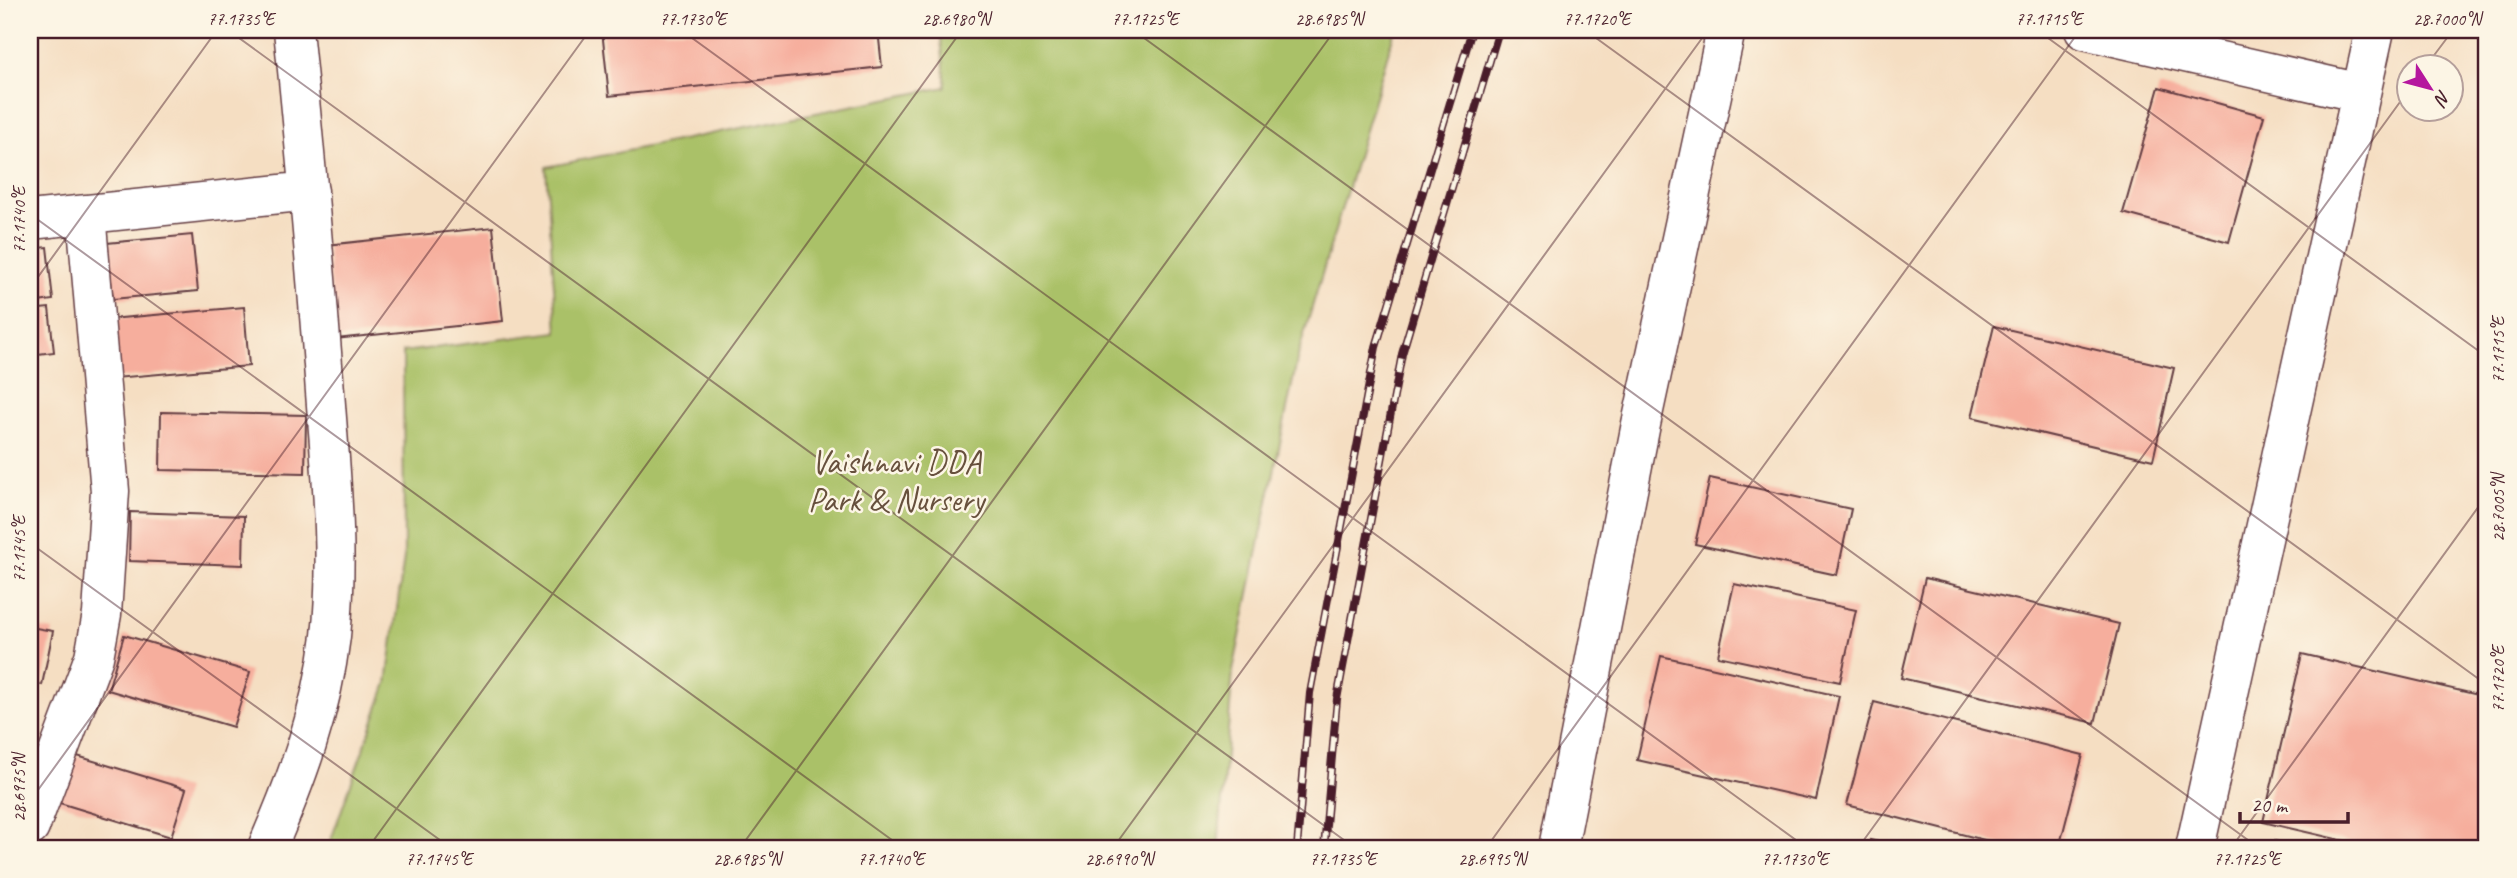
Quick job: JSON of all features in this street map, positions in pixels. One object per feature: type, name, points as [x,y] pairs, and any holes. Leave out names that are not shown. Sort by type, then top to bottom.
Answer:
[{"type":"street","points":[[268,848],[310,741],[322,691],[331,636],[335,529],[309,191],[293,30]]},
{"type":"street","points":[[1558,848],[1640,429],[1726,30]]},
{"type":"street","points":[[2084,30],[2361,93]]},
{"type":"street","points":[[2195,848],[2375,30]]},
{"type":"street","points":[[30,220],[309,191]]},
{"type":"street","points":[[30,827],[94,657],[103,603],[110,491],[86,214]]},
{"type":"green space","name":"Vaishnavi DDA Park & Nursery","points":[[940,30],[1395,30],[1299,351],[1233,671],[1218,848],[328,848],[387,683],[404,557],[403,352],[557,332],[546,167],[946,87]]},
{"type":"building","points":[[602,30],[878,30],[882,67],[609,96]]},
{"type":"building","points":[[2159,87],[2264,116],[2229,242],[2123,213]]},
{"type":"building","points":[[493,227],[503,321],[336,339],[327,245]]},
{"type":"building","points":[[192,235],[198,291],[113,299],[107,243]]},
{"type":"building","points":[[47,247],[53,300],[30,303],[30,249]]},
{"type":"building","points":[[244,307],[249,366],[115,378],[110,319]]},
{"type":"building","points":[[49,308],[54,352],[30,355],[30,310]]},
{"type":"building","points":[[1994,326],[2174,368],[2153,460],[1972,417]]},
{"type":"building","points":[[161,412],[306,415],[305,473],[160,470]]},
{"type":"building","points":[[1710,478],[1851,509],[1837,575],[1695,544]]},
{"type":"building","points":[[130,512],[244,516],[243,565],[129,561]]},
{"type":"building","points":[[1925,578],[2119,624],[2095,723],[1901,678]]},
{"type":"building","points":[[1734,584],[1856,610],[1840,682],[1718,656]]},
{"type":"building","points":[[30,627],[53,631],[42,685],[30,682]]},
{"type":"building","points":[[124,635],[250,672],[233,727],[108,690]]},
{"type":"building","points":[[2302,654],[2487,697],[2487,848],[2375,848],[2263,822]]},
{"type":"building","points":[[1661,656],[1839,696],[1816,800],[1637,760]]},
{"type":"building","points":[[1874,702],[2083,755],[2059,848],[2016,848],[1847,805]]},
{"type":"building","points":[[64,752],[186,789],[171,837],[50,800]]},
{"type":"building","points":[[1870,840],[1901,847],[1901,848],[1868,848]]},
{"type":"building","points":[[2275,841],[2298,847],[2298,848],[2274,848]]},
{"type":"railway","points":[[1297,848],[1310,693],[1376,347],[1472,30]]},
{"type":"railway","points":[[1324,848],[1337,699],[1402,354],[1499,30]]}]
